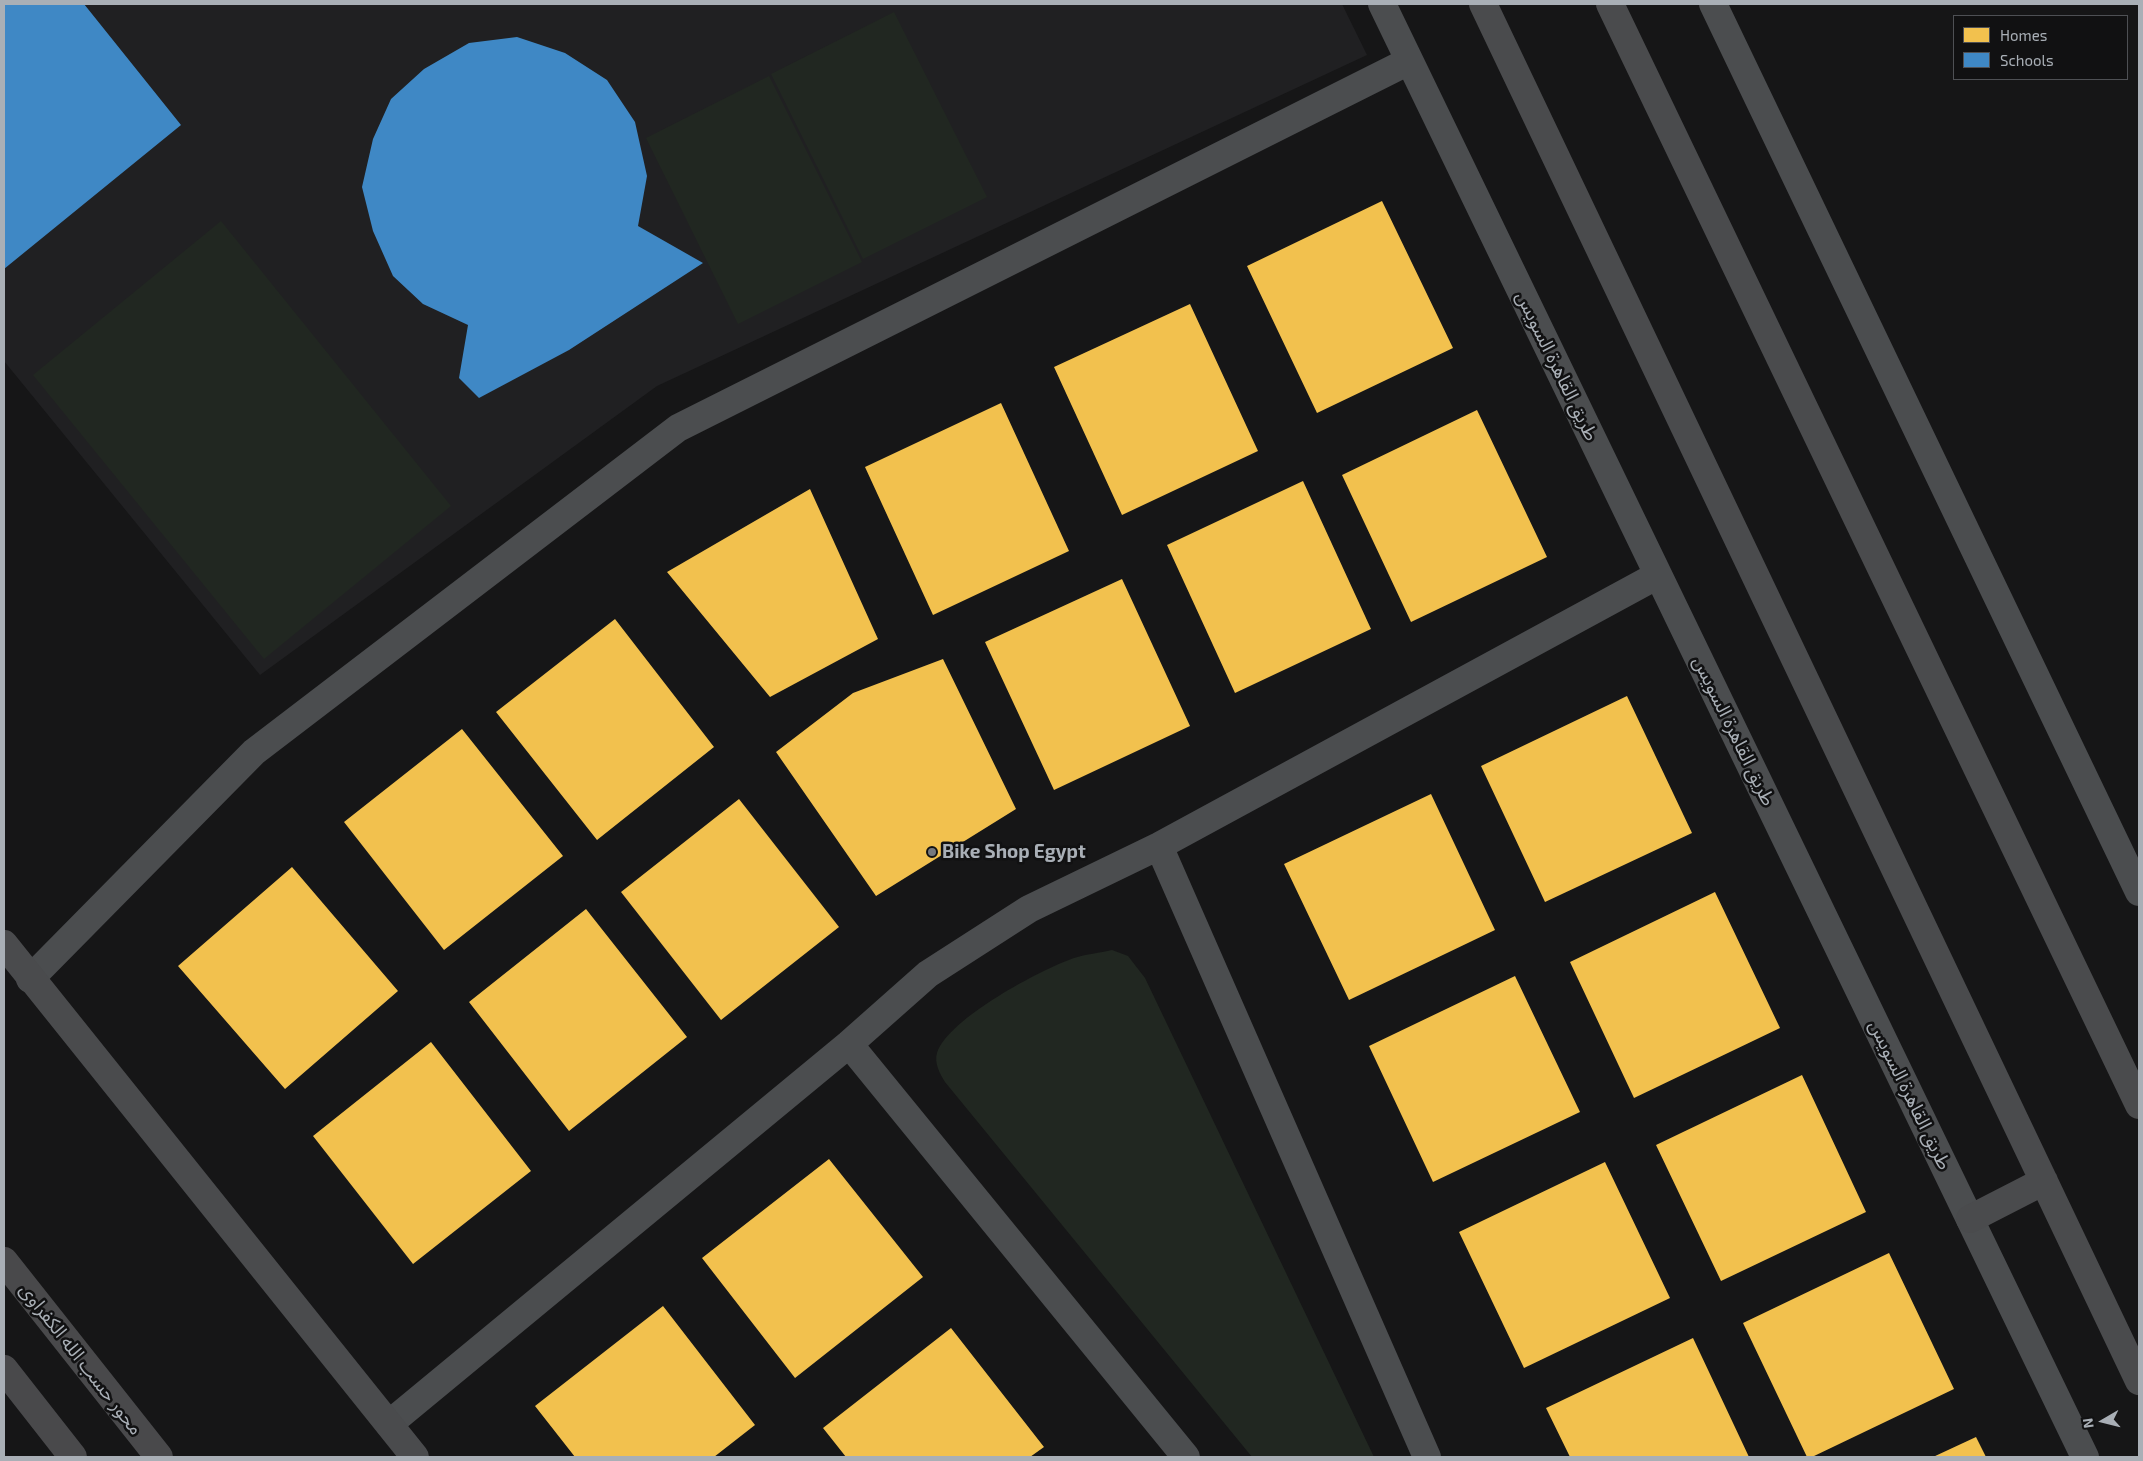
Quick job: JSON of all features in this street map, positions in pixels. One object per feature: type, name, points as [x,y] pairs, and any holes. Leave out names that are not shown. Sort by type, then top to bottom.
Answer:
[{"type":"main road","points":[[1483,4],[2139,1381]]},
{"type":"main road","points":[[1610,4],[2139,1105]]},
{"type":"main road","points":[[4,944],[30,979],[415,1457]]},
{"type":"main road","points":[[1970,1219],[2044,1181]]},
{"type":"main road","name":"محور حسب الله الكفراوى","points":[[4,1261],[159,1457]]},
{"type":"main road","points":[[4,1369],[73,1457]]},
{"type":"street","name":"طريق القاهرة السويس","points":[[1382,4],[2085,1457]]},
{"type":"street","points":[[1713,4],[2139,892]]},
{"type":"street","points":[[30,979],[254,752],[678,428],[1410,61]]},
{"type":"street","points":[[389,1424],[850,1044],[928,974],[1029,908],[1159,846],[1658,575]]},
{"type":"street","points":[[1159,846],[1427,1457]]},
{"type":"street","points":[[850,1044],[1186,1457]]},
{"type":"shaded area","points":[[4,4],[1342,4],[1367,55],[657,386],[260,675],[4,361]]},
{"type":"shaded area","points":[[894,12],[987,197],[863,259],[771,74]]},
{"type":"shaded area","points":[[769,76],[862,262],[738,324],[646,138]]},
{"type":"shaded area","points":[[221,221],[451,506],[264,659],[33,375]]},
{"type":"shaded area","points":[[1112,950],[1128,956],[1145,978],[1374,1457],[1252,1457],[941,1076],[937,1064],[937,1053],[945,1039],[977,1011],[1019,984],[1059,964],[1079,957]]},
{"type":"building: Homes","points":[[1382,201],[1453,348],[1317,413],[1247,266]]},
{"type":"building: Homes","points":[[1190,304],[1258,451],[1122,515],[1054,367]]},
{"type":"building: Homes","points":[[1001,403],[1069,551],[933,615],[865,467]]},
{"type":"building: Homes","points":[[1477,410],[1547,557],[1411,622],[1342,475]]},
{"type":"building: Homes","points":[[1303,481],[1371,629],[1235,693],[1167,545]]},
{"type":"building: Homes","points":[[810,489],[878,639],[770,697],[667,572]]},
{"type":"building: Homes","points":[[1122,579],[1190,726],[1054,790],[985,642]]},
{"type":"building: Homes","points":[[615,619],[714,747],[597,840],[496,712]]},
{"type":"building: Homes","points":[[943,659],[1016,809],[876,896],[776,752],[853,693]]},
{"type":"building: Homes","points":[[1627,696],[1692,833],[1545,902],[1481,766]]},
{"type":"building: Homes","points":[[462,729],[563,856],[444,950],[344,822]]},
{"type":"building: Homes","points":[[1431,794],[1495,930],[1349,1000],[1284,864]]},
{"type":"building: Homes","points":[[739,799],[839,927],[721,1020],[621,892]]},
{"type":"building: Homes","points":[[292,867],[398,991],[285,1089],[178,966]]},
{"type":"building: Homes","points":[[1715,892],[1780,1028],[1634,1098],[1570,962]]},
{"type":"building: Homes","points":[[586,909],[687,1037],[569,1131],[469,1002]]},
{"type":"building: Homes","points":[[1515,976],[1580,1112],[1433,1182],[1369,1046]]},
{"type":"building: Homes","points":[[431,1042],[531,1171],[413,1264],[313,1136]]},
{"type":"building: Homes","points":[[1802,1075],[1866,1212],[1721,1281],[1656,1145]]},
{"type":"building: Homes","points":[[829,1159],[923,1277],[795,1378],[702,1258]]},
{"type":"building: Homes","points":[[1605,1162],[1670,1298],[1524,1368],[1459,1232]]},
{"type":"building: Homes","points":[[1889,1253],[1954,1389],[1812,1457],[1807,1457],[1743,1323]]},
{"type":"building: Homes","points":[[663,1306],[755,1425],[714,1457],[575,1457],[535,1406]]},
{"type":"building: Homes","points":[[951,1328],[1044,1447],[1030,1457],[846,1457],[823,1428]]},
{"type":"building: Homes","points":[[1693,1338],[1749,1457],[1570,1457],[1546,1408]]},
{"type":"building: Homes","points":[[1976,1437],[1986,1457],[1933,1457]]},
{"type":"building: Schools","points":[[4,4],[84,4],[181,125],[4,269]]},
{"type":"building: Schools","points":[[517,37],[565,53],[607,80],[635,122],[647,176],[638,226],[703,263],[569,350],[479,398],[459,378],[468,325],[423,304],[393,276],[373,231],[362,187],[373,139],[391,99],[424,69],[469,43]]},
{"type":"place","name":"Bike Shop Egypt","points":[[932,852]]}]
